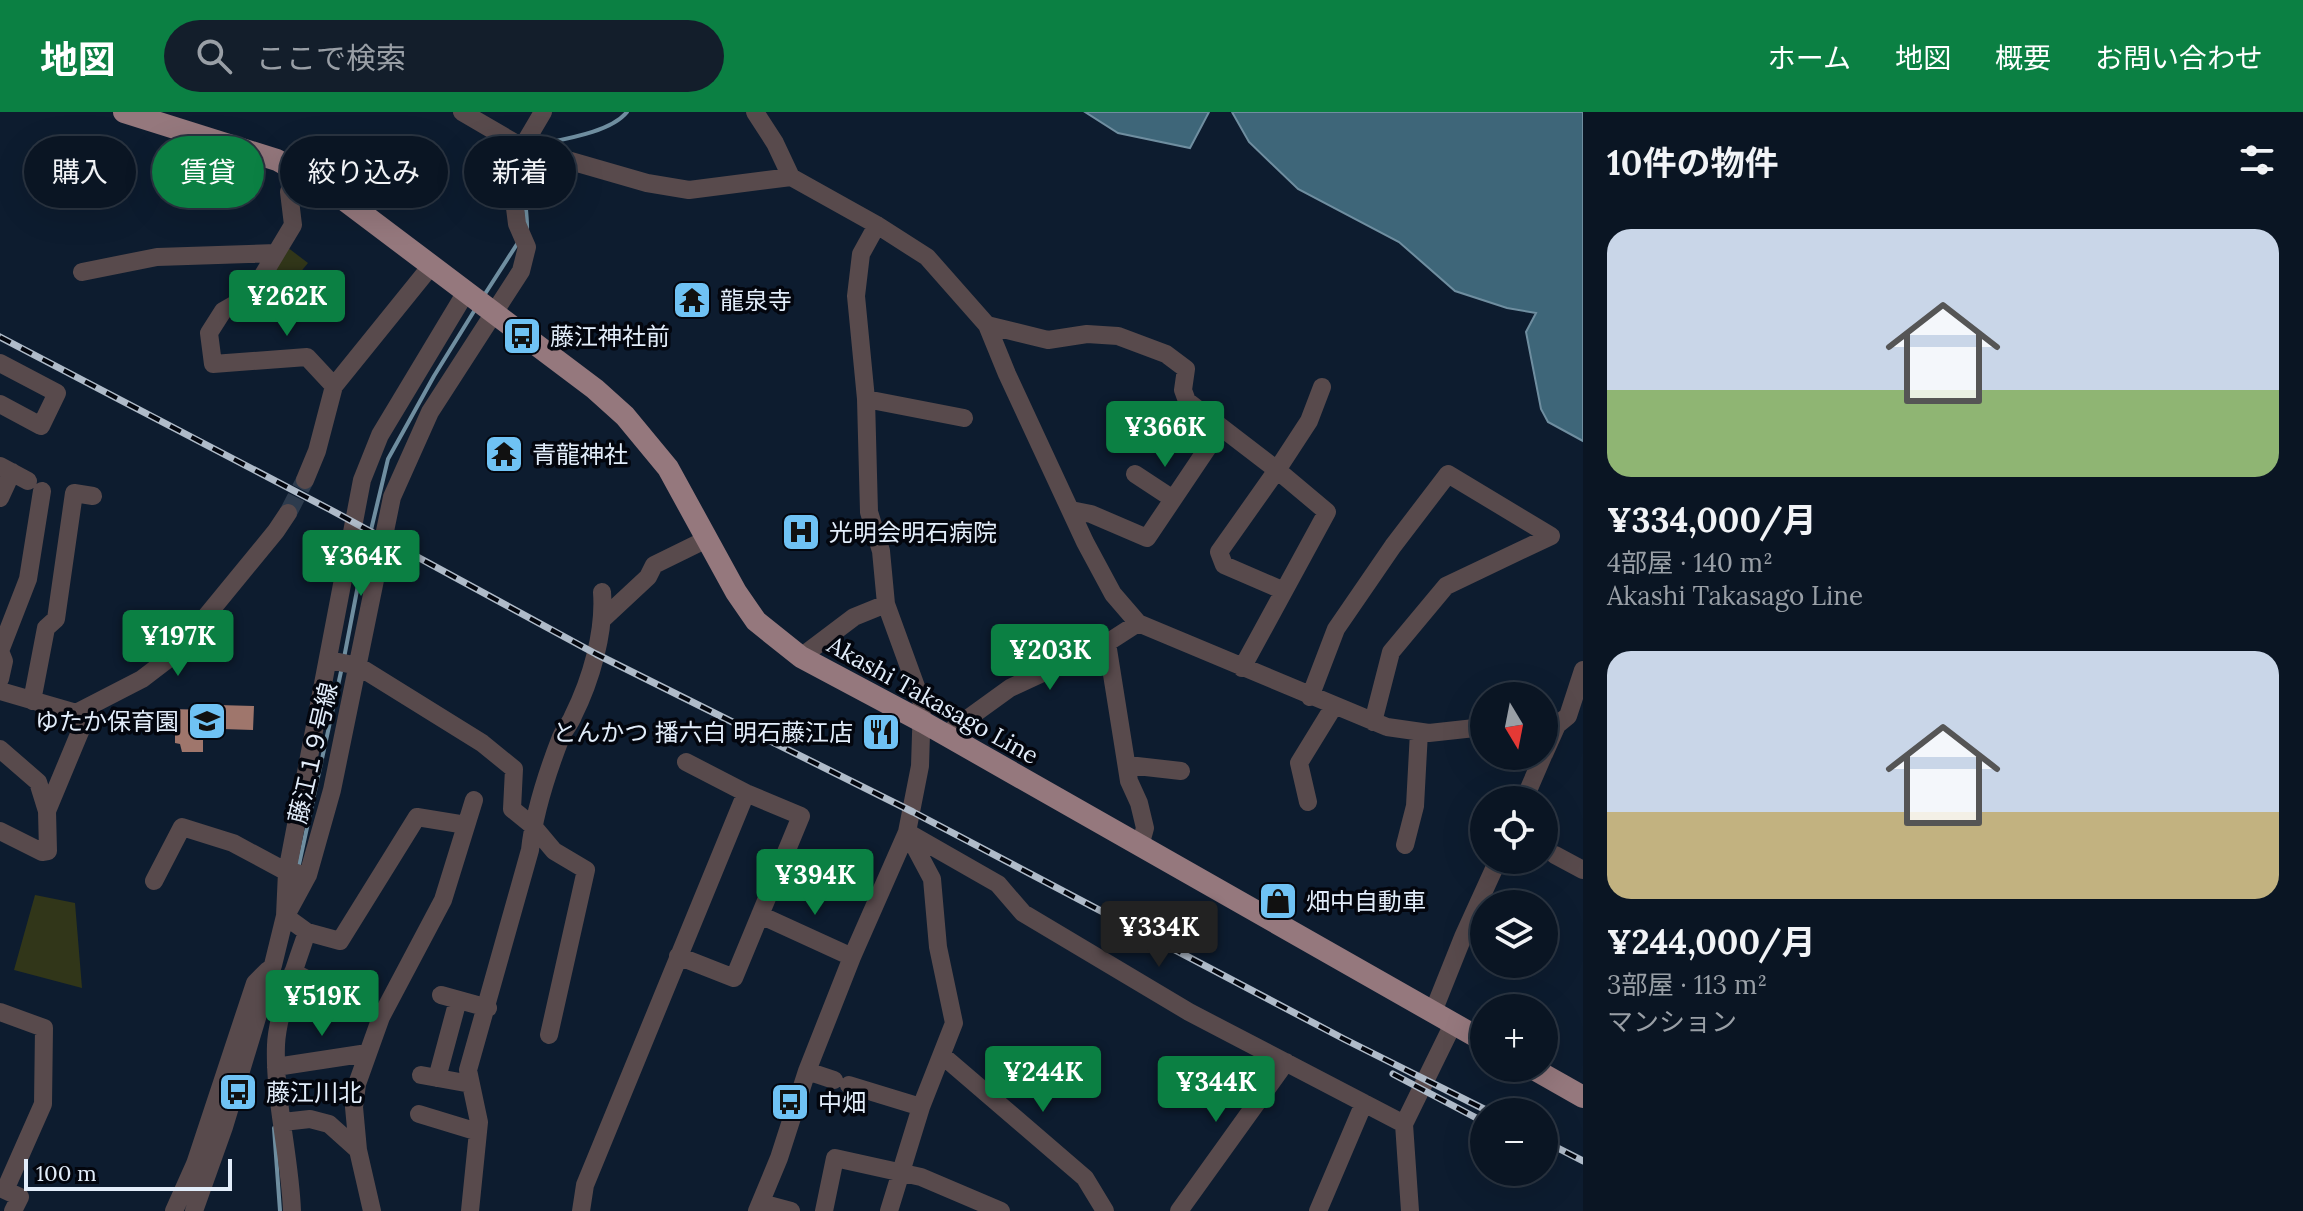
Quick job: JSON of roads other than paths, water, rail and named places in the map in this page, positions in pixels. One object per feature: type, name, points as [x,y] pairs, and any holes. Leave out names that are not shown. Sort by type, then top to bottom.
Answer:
[{"type":"main road","name":"Akashi Takasago Line","points":[[124,112],[280,162]]},
{"type":"main road","name":"Akashi Takasago Line","points":[[355,208],[595,389],[625,416],[668,468],[736,592],[756,621],[801,657],[923,722],[1470,1033]]},
{"type":"main road","points":[[1557,1082],[1583,1097]]},
{"type":"street","points":[[462,112],[503,136]]},
{"type":"street","points":[[529,136],[543,112]]},
{"type":"street","points":[[755,112],[775,143],[791,177],[927,257],[987,325],[1007,374],[1113,594],[1138,623],[1387,727],[1429,733],[1470,729]]},
{"type":"street","points":[[576,162],[647,183],[689,190],[791,177]]},
{"type":"street","points":[[291,208],[293,225],[251,295],[223,311],[209,333],[213,364],[307,357],[334,386]]},
{"type":"street","points":[[194,1211],[241,1073],[285,916],[287,872],[362,480],[380,435],[480,302],[521,271],[527,247],[517,224],[515,208]]},
{"type":"street","points":[[791,1211],[759,1207],[779,1158],[807,1071],[852,957],[907,832],[920,766],[922,703],[886,604],[881,551],[869,512],[866,399],[856,296],[861,254],[877,225]]},
{"type":"street","points":[[82,272],[157,257],[276,253]]},
{"type":"street","points":[[305,480],[317,451],[334,386],[431,266]]},
{"type":"street","name":"藤江１９号線","points":[[285,916],[308,875],[332,790],[392,497],[480,302]]},
{"type":"street","points":[[987,325],[1048,340],[1087,334],[1118,336],[1166,354],[1186,369],[1183,390],[1187,401],[1327,512],[1242,668]]},
{"type":"street","points":[[0,363],[57,393],[41,426],[0,404]]},
{"type":"street","points":[[1284,591],[1224,565],[1219,552],[1309,421],[1322,387]]},
{"type":"street","points":[[866,399],[964,418]]},
{"type":"street","points":[[1071,510],[1091,514],[1147,538],[1221,428]]},
{"type":"street","points":[[1135,474],[1173,499]]},
{"type":"street","points":[[1310,697],[1336,629],[1393,546],[1448,474],[1551,536],[1446,586],[1391,652],[1373,722]]},
{"type":"street","points":[[0,498],[21,478]]},
{"type":"street","points":[[0,679],[4,661],[0,651],[28,579],[21,478]]},
{"type":"street","points":[[32,701],[46,628],[56,619],[74,493],[93,496]]},
{"type":"street","points":[[0,691],[76,713],[142,679],[176,653],[288,513]]},
{"type":"street","points":[[604,618],[648,577],[654,565],[707,539]]},
{"type":"street","points":[[470,1211],[479,1122],[468,1070],[488,1008],[530,850],[533,826],[561,735],[573,716],[596,654],[604,618],[602,592]]},
{"type":"street","points":[[801,657],[854,617],[886,604]]},
{"type":"street","points":[[945,735],[1010,688],[1107,643],[1138,623]]},
{"type":"street","points":[[1107,643],[1129,781],[1145,828],[1140,846]]},
{"type":"street","points":[[329,660],[358,666],[482,743],[514,769],[512,809],[533,826],[554,851],[586,870],[549,1035]]},
{"type":"street","points":[[1558,721],[1568,716],[1583,670]]},
{"type":"street","points":[[1308,802],[1299,763],[1334,706]]},
{"type":"street","points":[[47,811],[82,727],[76,713]]},
{"type":"street","points":[[1558,725],[1583,726]]},
{"type":"street","points":[[1405,845],[1415,806],[1419,732]]},
{"type":"street","points":[[0,749],[38,782],[47,811],[48,851],[42,852],[0,831]]},
{"type":"street","points":[[678,956],[734,978],[801,816],[746,793],[686,762]]},
{"type":"street","points":[[1128,765],[1181,771]]},
{"type":"street","points":[[581,1211],[585,1185],[746,793]]},
{"type":"street","points":[[372,1211],[358,1150],[357,1084],[381,1017],[443,900],[474,800]]},
{"type":"street","points":[[285,916],[307,932],[340,941],[417,817],[466,825]]},
{"type":"street","points":[[154,881],[182,827],[233,843],[287,872],[308,875]]},
{"type":"street","points":[[889,1211],[921,1107],[954,1023],[938,947],[932,879],[907,832]]},
{"type":"street","points":[[907,832],[998,884],[1023,913],[1189,1012],[1404,1124]]},
{"type":"street","points":[[1558,857],[1583,870]]},
{"type":"street","points":[[1433,1012],[1492,874]]},
{"type":"street","points":[[760,915],[852,957]]},
{"type":"street","points":[[292,1211],[276,1067],[276,1041],[293,972],[307,932]]},
{"type":"street","points":[[174,1211],[195,1164],[255,983],[273,965]]},
{"type":"street","points":[[293,972],[381,1017]]},
{"type":"street","points":[[471,1084],[429,1076],[450,998],[488,1008]]},
{"type":"street","points":[[0,1012],[44,1028],[43,1104],[2,1189],[20,1197],[13,1211]]},
{"type":"street","points":[[1410,1211],[1404,1124],[1453,1024]]},
{"type":"street","points":[[276,1067],[367,1055]]},
{"type":"street","points":[[943,1056],[1085,1178],[1105,1211]]},
{"type":"street","points":[[1179,1211],[1286,1062]]},
{"type":"street","points":[[807,1071],[921,1107]]},
{"type":"street","points":[[1324,1209],[1364,1103]]},
{"type":"street","points":[[419,1114],[478,1132]]},
{"type":"street","points":[[283,1122],[310,1119],[329,1124],[358,1150]]},
{"type":"street","points":[[824,1211],[835,1158],[901,1171],[1001,1211]]},
{"type":"water","points":[[1085,112],[1209,112],[1190,148],[1118,133]]},
{"type":"water","points":[[1232,112],[1583,112],[1583,441],[1548,422],[1541,409],[1526,332],[1536,313],[1507,308],[1455,291],[1399,242],[1298,189],[1249,142]]},
{"type":"waterway","points":[[576,137],[610,125],[627,112]]},
{"type":"waterway","points":[[526,208],[527,230]]},
{"type":"waterway","points":[[483,297],[519,241]]},
{"type":"waterway","points":[[344,658],[388,459],[476,308]]},
{"type":"waterway","points":[[298,869],[342,667]]},
{"type":"waterway","points":[[273,1011],[278,976]]},
{"type":"waterway","points":[[274,1128],[280,1211]]},
{"type":"tunnel","points":[[288,513],[305,480]]},
{"type":"railway","points":[[0,337],[329,509],[596,654],[913,812],[1470,1102]]},
{"type":"railway","points":[[1393,1074],[1470,1115]]},
{"type":"railway","points":[[1558,1148],[1583,1161]]},
{"type":"place","name":"龍泉寺","points":[[692,300]]},
{"type":"place","name":"藤江神社前","points":[[522,336]]},
{"type":"place","name":"青龍神社","points":[[504,454]]},
{"type":"place","name":"光明会明石病院","points":[[801,532]]},
{"type":"place","name":"ゆたか保育園","points":[[207,721]]},
{"type":"place","name":"とんかつ 播六白 明石藤江店","points":[[881,732]]},
{"type":"place","name":"畑中自動車","points":[[1278,901]]},
{"type":"place","name":"藤江川北","points":[[238,1092]]},
{"type":"place","name":"中畑","points":[[790,1102]]}]
